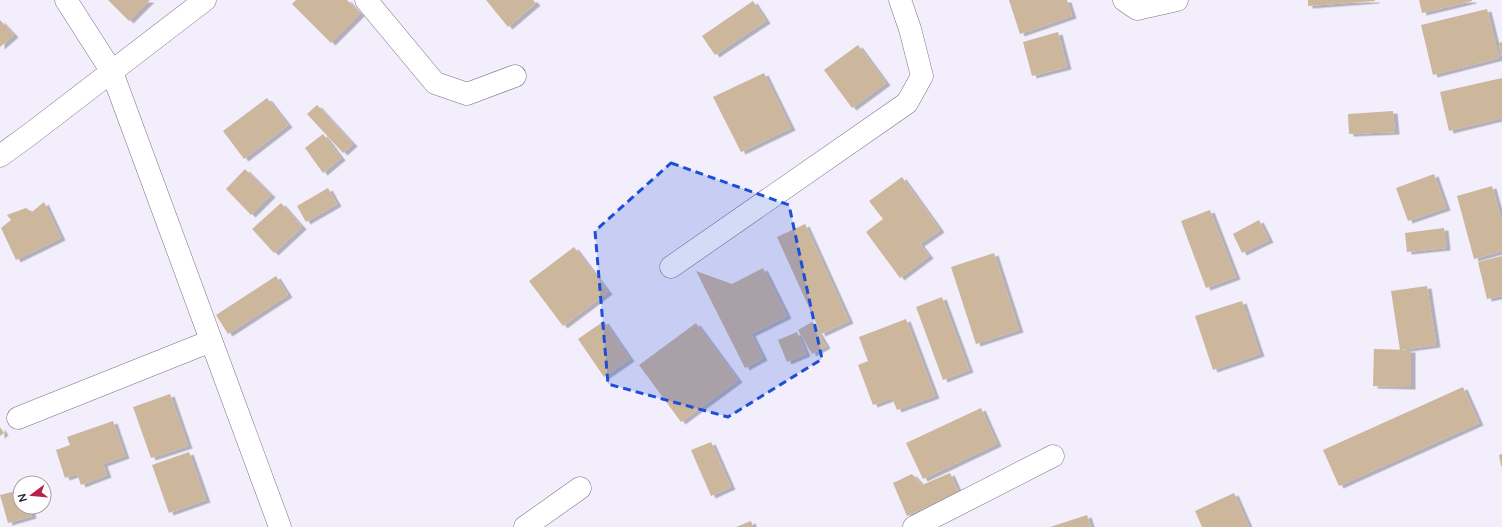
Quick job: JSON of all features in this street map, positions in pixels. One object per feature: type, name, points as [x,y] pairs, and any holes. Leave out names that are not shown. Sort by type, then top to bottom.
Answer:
[{"type":"street","points":[[66,0],[112,72],[280,527]]},
{"type":"street","points":[[0,156],[205,0]]},
{"type":"street","points":[[366,0],[435,83],[467,94],[515,76]]},
{"type":"street","points":[[671,267],[907,103],[922,76],[910,30],[900,0]]},
{"type":"street","points":[[1124,0],[1137,9],[1177,0]]},
{"type":"street","points":[[18,418],[211,341]]},
{"type":"street","points":[[914,527],[1053,456]]},
{"type":"street","points":[[525,527],[580,488]]},
{"type":"highlighted area","points":[[671,163],[789,205],[822,359],[728,417],[608,384],[595,231]]},
{"type":"building","points":[[108,0],[150,0],[129,21]]},
{"type":"building","points":[[296,0],[347,0],[360,14],[331,43],[292,4]]},
{"type":"building","points":[[486,0],[533,0],[536,3],[508,27]]},
{"type":"building","points":[[1009,0],[1067,0],[1072,16],[1020,34]]},
{"type":"building","points":[[1308,0],[1375,0],[1375,1],[1308,6]]},
{"type":"building","points":[[1419,0],[1472,0],[1472,1],[1422,13]]},
{"type":"building","points":[[753,1],[766,21],[715,55],[702,36]]},
{"type":"building","points":[[1487,9],[1499,58],[1433,75],[1421,25]]},
{"type":"building","points":[[0,20],[14,35],[0,47]]},
{"type":"building","points":[[1058,32],[1067,67],[1032,76],[1023,42]]},
{"type":"building","points":[[1502,42],[1502,55],[1501,56],[1499,43]]},
{"type":"building","points":[[858,45],[886,83],[852,108],[824,70]]},
{"type":"building","points":[[764,73],[791,128],[741,152],[713,97]]},
{"type":"building","points":[[1502,78],[1502,118],[1449,131],[1440,92]]},
{"type":"building","points":[[267,98],[288,125],[244,159],[223,131]]},
{"type":"building","points":[[317,105],[353,144],[343,153],[307,114]]},
{"type":"building","points":[[1393,111],[1395,132],[1349,134],[1348,114]]},
{"type":"building","points":[[323,134],[341,158],[323,173],[305,148]]},
{"type":"building","points":[[245,169],[271,195],[251,215],[226,189]]},
{"type":"building","points":[[1434,174],[1446,208],[1408,221],[1396,188]]},
{"type":"building","points":[[902,177],[940,230],[920,244],[929,256],[900,278],[866,232],[883,219],[869,201]]},
{"type":"building","points":[[1492,186],[1502,223],[1502,251],[1474,259],[1457,196]]},
{"type":"building","points":[[328,188],[337,204],[306,222],[297,206]]},
{"type":"building","points":[[44,202],[61,238],[16,260],[1,228],[11,220],[7,215],[26,208],[32,212]]},
{"type":"building","points":[[281,203],[302,227],[274,253],[252,229]]},
{"type":"building","points":[[1210,210],[1236,277],[1206,288],[1181,221]]},
{"type":"building","points":[[1259,220],[1269,240],[1242,253],[1233,234]]},
{"type":"building","points":[[805,224],[849,321],[821,334],[777,237]]},
{"type":"building","points":[[1444,228],[1446,248],[1407,252],[1405,233]]},
{"type":"building","points":[[574,247],[608,292],[563,326],[529,281]]},
{"type":"building","points":[[994,253],[1019,330],[976,344],[951,267]]},
{"type":"building","points":[[1502,256],[1502,296],[1487,299],[1478,262]]},
{"type":"building","points":[[763,268],[787,316],[751,334],[763,358],[745,368],[696,271],[732,284]]},
{"type":"building","points":[[276,276],[288,295],[228,334],[216,315]]},
{"type":"building","points":[[1427,286],[1436,345],[1400,350],[1391,291]]},
{"type":"building","points":[[942,297],[969,370],[943,380],[916,307]]},
{"type":"building","points":[[1242,301],[1260,354],[1213,370],[1195,316]]},
{"type":"building","points":[[906,319],[935,396],[897,410],[892,398],[873,405],[858,365],[868,361],[859,337]]},
{"type":"building","points":[[604,321],[630,359],[604,377],[578,339]]},
{"type":"building","points":[[812,322],[826,346],[812,354],[798,330]]},
{"type":"building","points":[[696,323],[738,380],[681,422],[639,365]]},
{"type":"building","points":[[797,332],[806,354],[787,362],[778,340]]},
{"type":"building","points":[[1374,349],[1411,350],[1411,387],[1373,386]]},
{"type":"building","points":[[1463,387],[1479,423],[1339,486],[1323,450]]},
{"type":"building","points":[[170,394],[188,446],[151,458],[133,407]]},
{"type":"building","points":[[981,408],[997,444],[923,479],[906,443]]},
{"type":"building","points":[[113,421],[125,456],[103,464],[107,475],[81,485],[77,474],[65,478],[56,450],[70,445],[67,437]]},
{"type":"building","points":[[0,427],[4,433],[0,436]]},
{"type":"building","points":[[711,442],[731,487],[711,496],[691,450]]},
{"type":"building","points":[[189,452],[206,500],[169,513],[152,465]]},
{"type":"building","points":[[1502,454],[1502,466],[1501,466],[1499,455]]},
{"type":"building","points":[[950,473],[959,493],[907,516],[893,483],[912,474],[922,485]]},
{"type":"building","points":[[12,492],[12,515],[32,516],[8,523],[0,495]]},
{"type":"building","points":[[1234,493],[1249,527],[1202,527],[1195,511]]},
{"type":"building","points":[[1087,515],[1091,527],[1050,527]]},
{"type":"building","points":[[751,521],[753,527],[736,527]]}]
